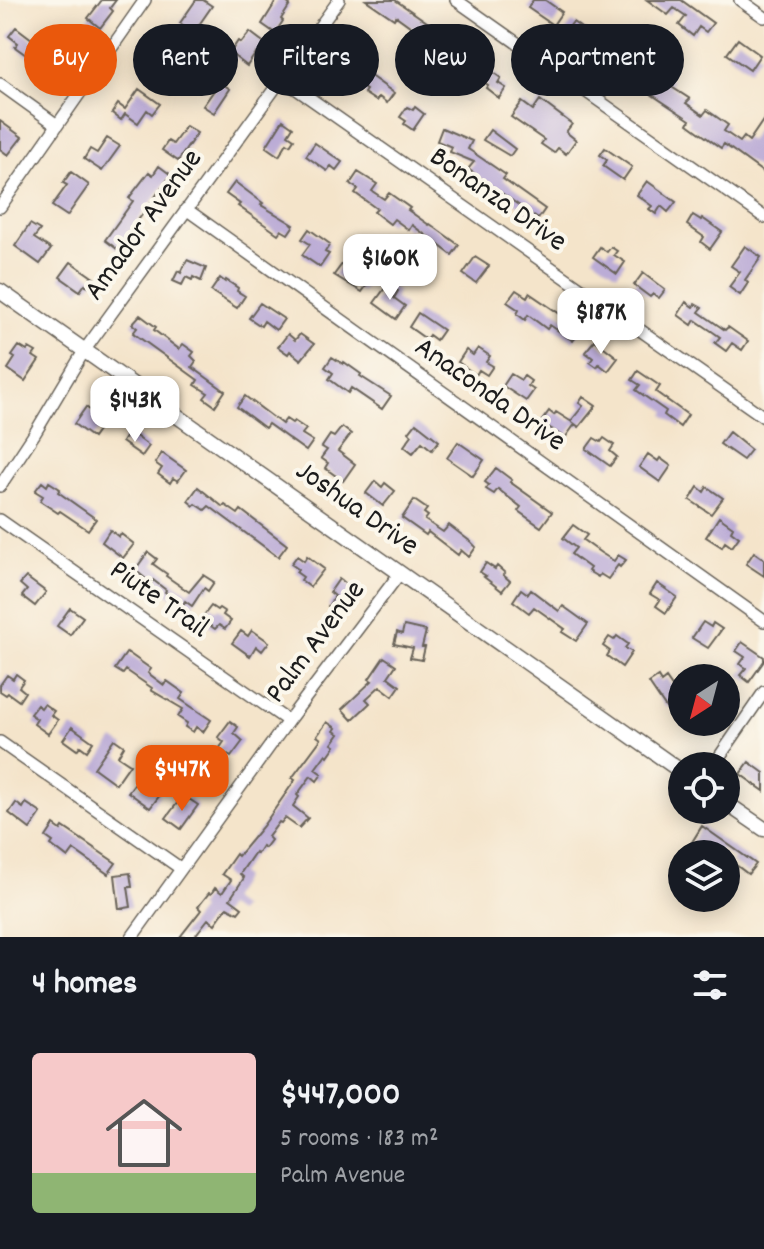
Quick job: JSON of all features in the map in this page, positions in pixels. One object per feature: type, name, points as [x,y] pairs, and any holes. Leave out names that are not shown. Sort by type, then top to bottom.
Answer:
[{"type":"street","points":[[0,207],[145,0]]},
{"type":"street","name":"Amador Avenue","points":[[321,24],[339,0]]},
{"type":"street","points":[[456,0],[764,217]]},
{"type":"street","points":[[740,0],[764,17]]},
{"type":"street","points":[[0,84],[57,125]]},
{"type":"street","name":"Amador Avenue","points":[[0,486],[84,351],[268,96]]},
{"type":"street","name":"Bonanza Drive","points":[[307,96],[764,417]]},
{"type":"street","name":"Anaconda Drive","points":[[186,209],[764,621]]},
{"type":"street","name":"Joshua Drive","points":[[0,291],[668,762]]},
{"type":"street","name":"Piute Trail","points":[[0,520],[288,721]]},
{"type":"street","name":"Palm Avenue","points":[[132,937],[288,721],[400,573]]},
{"type":"street","points":[[723,752],[764,692]]},
{"type":"street","points":[[0,742],[180,868]]},
{"type":"street","points":[[740,813],[764,829]]},
{"type":"building","points":[[102,0],[116,0],[110,8],[113,11],[103,24],[95,24],[88,18]]},
{"type":"building","points":[[196,0],[203,0],[212,6],[200,24],[180,23]]},
{"type":"building","points":[[277,0],[290,5],[281,24],[262,24]]},
{"type":"building","points":[[366,0],[395,0],[430,24],[407,24],[396,16],[394,19]]},
{"type":"building","points":[[533,0],[545,0],[562,12],[552,24],[528,8]]},
{"type":"building","points":[[647,0],[681,0],[713,23],[706,32],[699,27],[693,36],[684,29],[684,24],[680,24],[686,16],[674,8],[668,15]]},
{"type":"building","points":[[16,27],[24,33],[24,53],[15,47],[18,43],[9,36]]},
{"type":"building","points":[[250,32],[254,35],[254,56],[247,66],[238,59],[238,41],[241,43]]},
{"type":"building","points":[[738,39],[760,55],[750,70],[727,54]]},
{"type":"building","points":[[495,74],[501,78],[498,83],[506,88],[499,98],[495,95]]},
{"type":"building","points":[[379,82],[394,93],[387,103],[379,97],[376,101],[368,96],[379,96]]},
{"type":"building","points":[[684,95],[690,99],[686,103],[703,115],[707,110],[728,125],[724,131],[740,142],[744,137],[749,141],[764,119],[764,173],[724,144],[721,148],[688,124],[690,120],[654,96]]},
{"type":"building","points":[[134,96],[149,96],[160,104],[152,114],[147,110],[138,123],[125,114],[121,120],[112,113],[118,104],[125,109]]},
{"type":"building","points":[[210,96],[225,96],[214,113],[203,106]]},
{"type":"building","points":[[540,100],[572,124],[566,132],[576,140],[566,154],[558,148],[554,153],[541,144],[544,140],[511,117],[522,102],[533,110]]},
{"type":"building","points":[[407,107],[413,110],[415,107],[424,114],[413,130],[400,117]]},
{"type":"building","points":[[283,120],[293,127],[288,135],[294,139],[290,145],[287,143],[279,156],[266,147]]},
{"type":"building","points":[[0,121],[22,137],[8,155],[0,149]]},
{"type":"building","points":[[186,126],[197,133],[178,161],[162,150],[168,141],[173,144]]},
{"type":"building","points":[[442,128],[472,141],[468,149],[506,175],[503,179],[545,209],[538,219],[468,169],[474,162],[450,152],[452,147],[437,141]]},
{"type":"building","points":[[490,130],[515,149],[510,156],[483,140]]},
{"type":"building","points":[[107,138],[120,146],[102,171],[84,159],[90,149],[97,153]]},
{"type":"building","points":[[315,143],[342,162],[336,170],[331,166],[327,171],[306,156]]},
{"type":"building","points":[[605,148],[632,167],[623,180],[603,166],[607,160],[600,155]]},
{"type":"building","points":[[159,166],[171,175],[117,249],[105,240],[133,201],[129,198],[149,172],[153,175]]},
{"type":"building","points":[[71,172],[89,185],[67,216],[52,206],[67,185],[63,183]]},
{"type":"building","points":[[358,172],[377,184],[372,191],[384,199],[389,193],[459,245],[452,255],[412,225],[409,230],[394,219],[390,224],[374,212],[377,209],[355,193],[358,189],[350,184]]},
{"type":"building","points":[[647,181],[676,202],[668,212],[661,206],[656,214],[649,209],[652,206],[637,195]]},
{"type":"building","points":[[235,182],[263,203],[261,205],[294,225],[288,234],[281,230],[278,234],[238,206],[240,204],[226,194]]},
{"type":"building","points":[[693,215],[722,232],[710,249],[701,242],[704,237],[687,225]]},
{"type":"building","points":[[30,224],[40,230],[34,238],[51,249],[40,264],[15,246]]},
{"type":"building","points":[[309,229],[330,244],[325,252],[329,254],[320,267],[302,255],[310,244],[302,239]]},
{"type":"building","points":[[745,246],[761,257],[745,280],[748,283],[740,295],[729,287],[740,272],[731,266]]},
{"type":"building","points":[[600,247],[607,252],[611,247],[617,251],[614,255],[625,262],[617,274],[593,257]]},
{"type":"building","points":[[475,257],[489,266],[476,283],[463,274]]},
{"type":"building","points":[[187,260],[206,268],[201,281],[186,277],[182,285],[173,281]]},
{"type":"building","points":[[345,260],[367,270],[362,277],[369,282],[362,292],[334,275]]},
{"type":"building","points":[[71,262],[95,279],[89,287],[85,284],[80,291],[60,277]]},
{"type":"building","points":[[643,273],[665,290],[659,298],[653,294],[650,297],[634,285]]},
{"type":"building","points":[[220,278],[238,288],[237,291],[245,296],[237,308],[211,291]]},
{"type":"building","points":[[388,284],[398,291],[394,298],[405,306],[396,319],[374,303]]},
{"type":"building","points":[[516,290],[527,297],[529,293],[582,329],[573,341],[550,325],[547,329],[528,315],[525,320],[517,314],[519,310],[507,302]]},
{"type":"building","points":[[686,302],[702,308],[699,312],[748,341],[742,350],[732,343],[726,351],[715,343],[720,337],[695,320],[692,325],[678,315]]},
{"type":"building","points":[[260,303],[284,319],[276,330],[264,321],[261,326],[249,318]]},
{"type":"building","points":[[418,313],[443,330],[436,340],[429,335],[426,339],[409,327]]},
{"type":"building","points":[[140,315],[179,349],[183,344],[194,352],[191,356],[196,361],[192,367],[225,391],[215,406],[204,398],[208,393],[195,385],[198,380],[133,333],[137,328],[132,324]]},
{"type":"building","points":[[288,334],[295,340],[300,334],[314,344],[301,360],[290,351],[288,354],[278,347]]},
{"type":"building","points":[[595,340],[618,358],[608,371],[590,362],[593,358],[585,352]]},
{"type":"building","points":[[19,346],[36,352],[33,356],[39,360],[25,381],[8,369]]},
{"type":"building","points":[[478,348],[490,356],[486,362],[493,366],[487,375],[479,370],[476,375],[458,362],[466,350],[473,355]]},
{"type":"building","points":[[332,357],[344,362],[391,396],[382,409],[351,388],[348,393],[329,379],[333,373],[325,367]]},
{"type":"building","points":[[638,371],[660,386],[656,392],[688,415],[680,427],[664,415],[666,411],[636,390],[640,385],[632,380]]},
{"type":"building","points":[[511,374],[521,380],[524,376],[531,381],[528,386],[534,390],[526,401],[503,386]]},
{"type":"building","points":[[245,396],[282,424],[286,419],[306,429],[302,434],[313,441],[306,451],[268,424],[265,428],[237,407]]},
{"type":"building","points":[[583,397],[596,406],[579,427],[571,421],[583,406],[579,403]]},
{"type":"building","points":[[86,407],[96,415],[101,409],[115,419],[108,428],[103,424],[93,438],[74,424]]},
{"type":"building","points":[[549,411],[575,424],[565,438],[541,422]]},
{"type":"building","points":[[416,423],[439,441],[432,450],[422,442],[413,453],[404,446]]},
{"type":"building","points":[[342,427],[351,434],[338,451],[355,464],[343,481],[325,468],[328,463],[321,458],[327,450],[322,447],[330,435],[334,437]]},
{"type":"building","points":[[129,431],[149,446],[142,456],[122,442]]},
{"type":"building","points":[[729,432],[751,450],[743,460],[720,444]]},
{"type":"building","points":[[594,438],[601,442],[604,438],[614,445],[610,451],[617,457],[610,466],[586,449]]},
{"type":"building","points":[[458,442],[484,460],[473,476],[447,458]]},
{"type":"building","points":[[162,453],[186,470],[178,481],[173,478],[170,483],[158,474],[162,468],[155,463]]},
{"type":"building","points":[[648,454],[671,466],[660,482],[639,467]]},
{"type":"building","points":[[496,468],[552,512],[541,527],[518,511],[521,507],[498,489],[494,494],[486,489],[489,485],[485,482]]},
{"type":"building","points":[[375,481],[382,487],[385,483],[395,491],[383,506],[366,493]]},
{"type":"building","points":[[42,482],[47,486],[49,482],[60,489],[58,492],[96,519],[88,530],[40,501],[43,496],[35,491]]},
{"type":"building","points":[[198,487],[223,507],[225,505],[238,514],[241,510],[287,545],[278,557],[209,506],[205,510],[188,501]]},
{"type":"building","points":[[698,487],[704,492],[707,487],[723,498],[711,514],[690,500]]},
{"type":"building","points":[[414,500],[427,509],[425,520],[443,532],[449,525],[476,547],[469,557],[461,550],[458,555],[428,532],[426,535],[402,518]]},
{"type":"building","points":[[719,517],[733,527],[731,531],[739,537],[732,547],[725,542],[722,547],[706,537]]},
{"type":"building","points":[[573,525],[587,535],[583,540],[601,553],[614,561],[618,555],[626,560],[608,579],[588,571],[590,568],[571,554],[576,548],[563,538]]},
{"type":"building","points":[[110,530],[134,544],[123,558],[102,542]]},
{"type":"building","points":[[148,552],[157,559],[153,564],[189,592],[203,575],[214,582],[208,591],[204,588],[192,606],[185,601],[183,605],[153,580],[151,583],[135,570]]},
{"type":"building","points":[[754,552],[764,559],[764,576],[746,564]]},
{"type":"building","points":[[297,556],[304,561],[307,556],[324,569],[310,587],[301,580],[303,577],[296,572],[298,569],[291,564]]},
{"type":"building","points":[[486,563],[495,569],[497,566],[510,581],[502,591],[480,572]]},
{"type":"building","points":[[26,577],[46,592],[35,606],[22,596],[27,590],[20,584]]},
{"type":"building","points":[[339,579],[354,590],[337,612],[328,606],[335,596],[330,592]]},
{"type":"building","points":[[657,583],[677,597],[666,613],[656,606],[660,600],[650,594]]},
{"type":"building","points":[[521,589],[528,594],[531,590],[559,611],[563,606],[588,624],[576,641],[562,632],[565,629],[534,607],[529,613],[513,601]]},
{"type":"building","points":[[211,606],[225,612],[223,615],[231,621],[225,629],[219,625],[215,629],[201,619]]},
{"type":"building","points":[[70,608],[83,617],[70,635],[57,626]]},
{"type":"building","points":[[703,622],[711,627],[713,623],[722,629],[708,648],[692,638]]},
{"type":"building","points":[[404,626],[426,631],[422,660],[410,658],[413,648],[394,644],[397,632],[402,634]]},
{"type":"building","points":[[252,630],[269,642],[262,651],[256,646],[250,656],[232,643],[241,631],[248,636]]},
{"type":"building","points":[[617,636],[628,644],[625,648],[632,652],[622,667],[607,656],[610,651],[603,646],[609,637],[614,640]]},
{"type":"building","points":[[742,642],[764,657],[749,682],[740,675],[746,668],[740,664],[745,657],[736,651]]},
{"type":"building","points":[[127,652],[151,669],[148,673],[164,685],[167,681],[184,693],[180,699],[211,720],[203,732],[196,727],[193,732],[185,727],[187,723],[178,717],[183,709],[126,670],[123,674],[115,669]]},
{"type":"building","points":[[384,657],[396,665],[388,677],[400,686],[393,696],[380,686],[366,699],[370,703],[352,720],[342,709],[372,681],[369,679]]},
{"type":"building","points":[[16,674],[24,680],[19,687],[25,692],[19,701],[0,691],[0,685],[7,675],[13,679]]},
{"type":"building","points":[[658,677],[661,682],[666,678],[668,707],[666,708],[649,683]]},
{"type":"building","points":[[44,704],[54,711],[51,715],[58,720],[48,734],[34,724],[37,719],[30,714],[37,705],[41,708]]},
{"type":"building","points":[[230,721],[238,727],[234,733],[243,741],[231,757],[219,749],[224,742],[218,737]]},
{"type":"building","points":[[327,722],[339,734],[332,744],[335,746],[315,769],[322,774],[317,781],[311,776],[293,806],[308,818],[299,828],[285,818],[268,837],[271,840],[265,848],[262,846],[257,854],[255,852],[240,874],[244,878],[230,899],[242,908],[238,913],[227,907],[215,924],[208,919],[194,937],[180,937],[201,910],[198,907],[209,893],[215,888],[222,893],[231,880],[222,874],[263,826],[295,780],[292,778],[321,739],[317,736]]},
{"type":"building","points":[[72,727],[93,742],[87,751],[80,746],[77,750],[63,740]]},
{"type":"building","points":[[114,739],[124,746],[118,756],[130,764],[116,784],[94,768]]},
{"type":"building","points":[[749,762],[764,773],[764,791],[740,774]]},
{"type":"building","points":[[135,783],[141,788],[145,783],[160,795],[150,808],[128,792]]},
{"type":"building","points":[[189,799],[198,805],[181,829],[166,818],[178,802],[184,806]]},
{"type":"building","points":[[16,803],[23,808],[26,803],[41,813],[30,829],[9,813]]},
{"type":"building","points":[[54,825],[61,830],[63,827],[116,863],[108,874],[74,850],[68,858],[51,845],[53,842],[46,837]]},
{"type":"building","points":[[702,826],[722,840],[693,840]]},
{"type":"building","points":[[740,853],[756,864],[748,874],[740,868]]},
{"type":"building","points":[[130,873],[132,887],[128,887],[131,907],[119,909],[115,875]]}]
